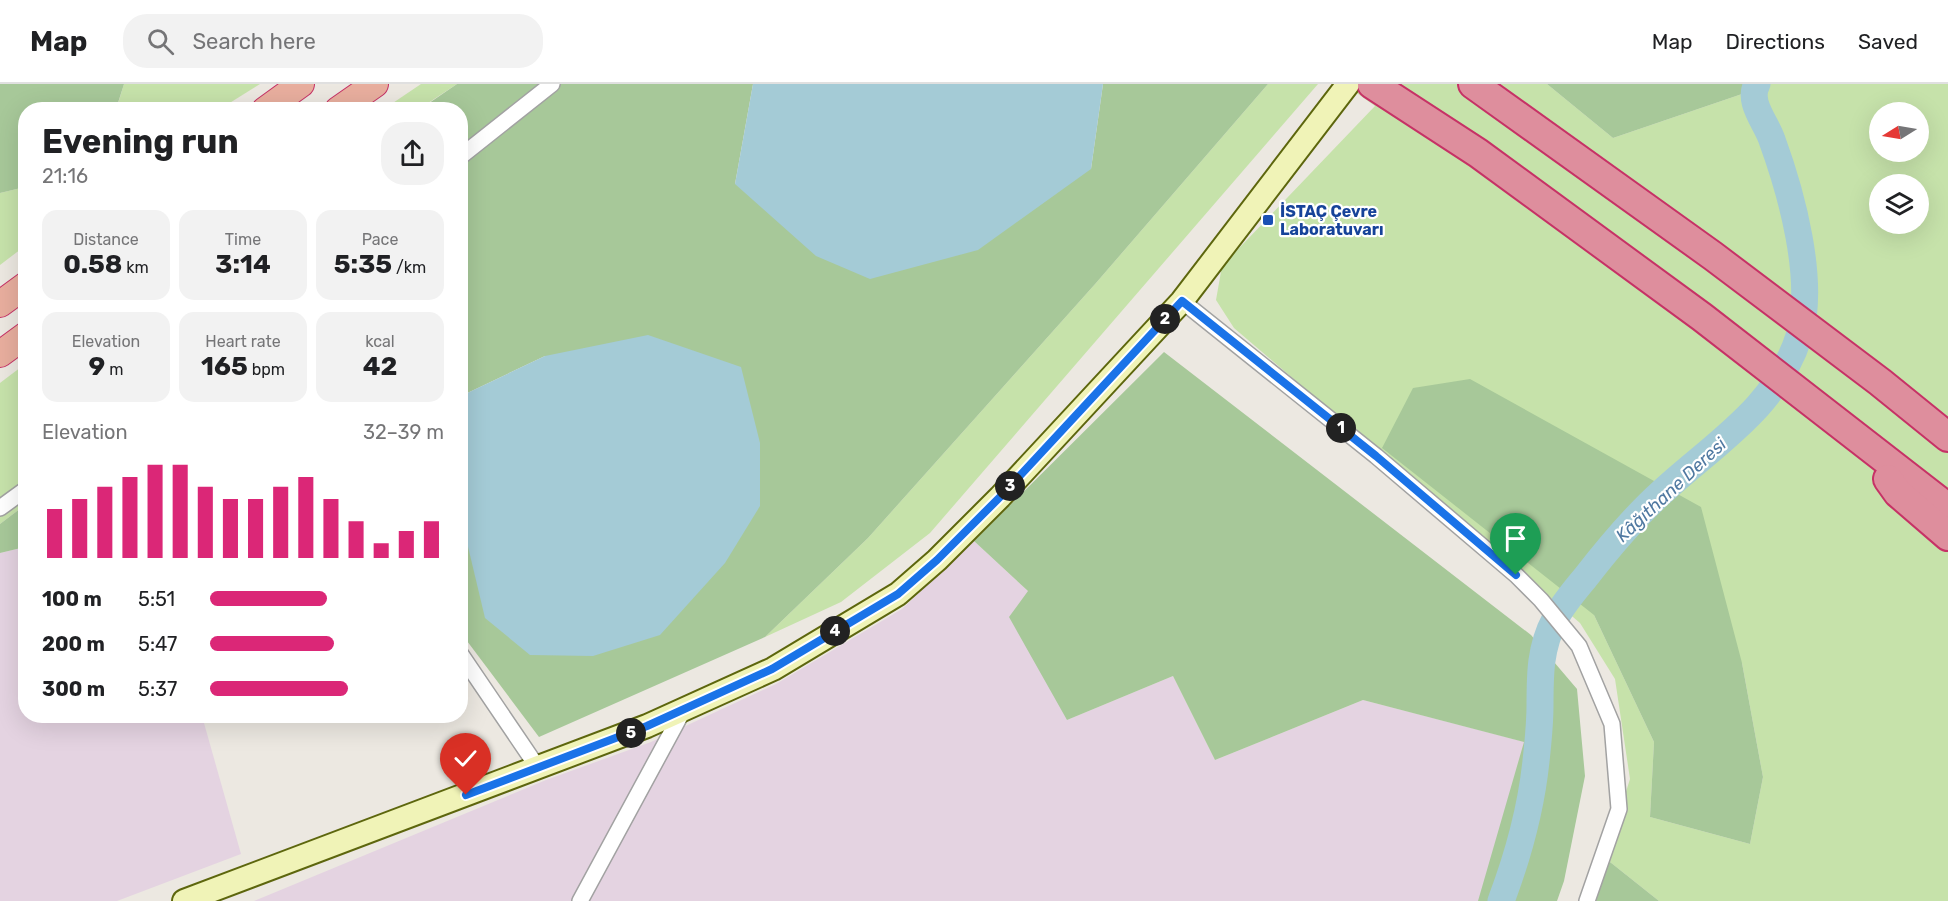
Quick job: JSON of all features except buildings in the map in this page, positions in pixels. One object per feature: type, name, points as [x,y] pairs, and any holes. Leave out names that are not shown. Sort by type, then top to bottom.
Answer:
[{"type":"highway","points":[[276,102],[301,84]]},
{"type":"highway","points":[[349,102],[375,84]]},
{"type":"highway","points":[[1372,84],[1478,153],[1702,317],[1948,508]]},
{"type":"highway","points":[[1473,84],[1713,256],[1880,382],[1948,438]]},
{"type":"highway","points":[[0,304],[18,291]]},
{"type":"highway","points":[[0,354],[18,341]]},
{"type":"highway","points":[[1847,428],[1898,493],[1948,536]]},
{"type":"main road","points":[[184,901],[647,726],[772,669],[898,594],[937,560],[1000,497],[1182,301],[1348,84]]},
{"type":"street","points":[[468,151],[552,84]]},
{"type":"street","points":[[1182,301],[1376,456],[1516,575],[1541,600],[1579,646],[1612,724],[1619,809],[1587,901]]},
{"type":"street","points":[[0,508],[18,495]]},
{"type":"street","points":[[468,665],[538,768]]},
{"type":"street","points":[[580,901],[684,709]]},
{"type":"shaded area","points":[[974,541],[1028,591],[1067,720],[1173,676],[1215,760],[1363,700],[1525,742],[1484,901],[254,901],[546,780],[651,742],[776,684],[902,609]]},
{"type":"shaded area","points":[[18,549],[18,723],[204,723],[241,854],[117,901],[0,901],[0,553]]},
{"type":"green space","points":[[0,84],[124,84],[118,102],[18,102],[18,189],[0,193]]},
{"type":"green space","points":[[124,84],[260,84],[231,102],[118,102]]},
{"type":"green space","points":[[421,84],[457,84],[430,102],[394,102]]},
{"type":"green space","points":[[457,84],[753,84],[735,184],[1091,169],[1103,84],[1268,84],[1096,283],[868,538],[765,637],[539,737],[468,642],[468,527],[545,356],[468,393],[468,102],[431,102]]},
{"type":"green space","points":[[1268,84],[1318,84],[930,533],[841,602],[765,637],[868,538],[1096,283]]},
{"type":"green space","points":[[1344,84],[1547,84],[1613,138],[1742,94],[1744,84],[1948,84],[1948,901],[1659,901],[1605,858],[1630,779],[1615,679],[1580,623],[1234,328],[1216,300],[1222,266],[1375,106]],"holes":[[[1594,615],[1742,663],[1763,777],[1750,844],[1650,817],[1654,742]]]},
{"type":"green space","points":[[1547,84],[1744,84],[1742,94],[1613,138]]},
{"type":"green space","points":[[18,189],[18,251],[0,265],[0,193]]},
{"type":"green space","points":[[1164,352],[1531,635],[1577,689],[1585,776],[1564,881],[1557,901],[1478,901],[1524,742],[1363,700],[1215,760],[1173,676],[1067,720],[1009,617],[1028,591],[974,541]]},
{"type":"green space","points":[[18,369],[18,510],[0,524],[0,383]]},
{"type":"green space","points":[[1470,379],[1701,507],[1742,663],[1763,777],[1750,844],[1650,817],[1654,742],[1594,615],[1382,448],[1413,388]]},
{"type":"green space","points":[[18,510],[18,549],[0,553],[0,524]]},
{"type":"green space","points":[[1605,858],[1659,901],[1590,901]]},
{"type":"water","points":[[753,84],[1103,84],[1091,169],[978,250],[870,279],[816,256],[735,184]]},
{"type":"water","points":[[648,335],[741,367],[760,443],[760,506],[725,563],[660,635],[593,656],[530,655],[485,618],[468,547],[468,393],[545,356]]},
{"type":"waterway","name":"Kâğıthane Deresi","points":[[1501,901],[1518,850],[1531,797],[1539,733],[1542,661],[1546,640],[1555,619],[1573,593],[1642,511],[1723,440],[1760,404],[1776,384],[1799,336],[1804,314],[1805,289],[1799,237],[1787,185],[1754,98],[1757,84]]},
{"type":"place","name":"İSTAÇ Çevre Laboratuvarı","points":[[1268,220]]},
{"type":"route","points":[[466,795],[647,726],[772,669],[898,594],[937,560],[1000,497],[1182,301],[1376,456],[1516,575]]}]
